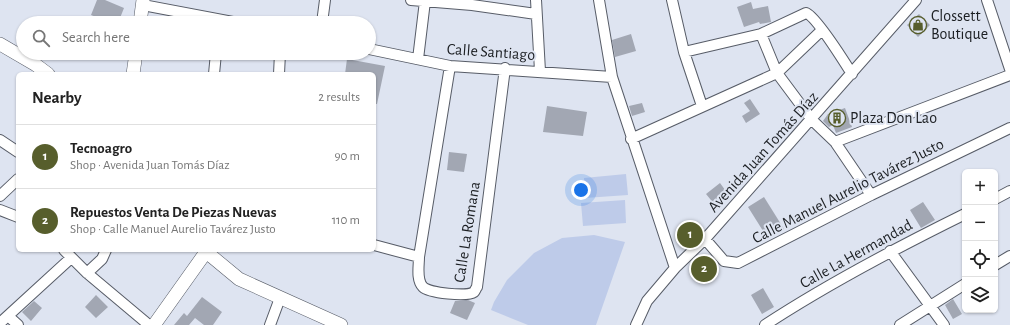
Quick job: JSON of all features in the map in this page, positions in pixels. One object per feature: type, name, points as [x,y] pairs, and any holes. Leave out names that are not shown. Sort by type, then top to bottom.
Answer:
[{"type":"main road","points":[[141,16],[143,2]]},
{"type":"main road","points":[[0,44],[16,53]]},
{"type":"main road","points":[[27,60],[45,72]]},
{"type":"main road","points":[[133,72],[135,60]]},
{"type":"main road","points":[[154,325],[204,252]]},
{"type":"main road","points":[[206,252],[239,279],[341,325]]},
{"type":"street","points":[[323,16],[325,0]]},
{"type":"street","points":[[411,0],[472,5],[536,14]]},
{"type":"street","points":[[536,0],[540,71]]},
{"type":"street","points":[[599,0],[612,77],[674,268]]},
{"type":"street","points":[[672,0],[684,52],[702,106]]},
{"type":"street","name":"Avenida Juan Tomás Díaz","points":[[636,325],[647,301],[674,268],[705,239],[812,120],[916,0]]},
{"type":"street","points":[[987,0],[1010,69]]},
{"type":"street","points":[[418,59],[424,1]]},
{"type":"street","points":[[143,2],[200,16]]},
{"type":"street","points":[[684,52],[761,34],[806,13],[812,17],[822,30],[852,74]]},
{"type":"street","points":[[631,138],[777,73],[822,30]]},
{"type":"street","points":[[761,34],[777,73],[812,120],[835,142],[871,195]]},
{"type":"street","name":"Calle Santiago","points":[[376,50],[450,66],[505,68],[612,77]]},
{"type":"street","points":[[214,72],[215,60]]},
{"type":"street","points":[[279,72],[280,60]]},
{"type":"street","name":"Calle La Romana","points":[[450,66],[420,257],[418,280],[423,287],[430,292],[466,295],[474,292],[477,287],[505,68]]},
{"type":"street","points":[[835,142],[1010,75]]},
{"type":"street","name":"Calle Manuel Aurelio Tavárez Justo","points":[[705,239],[724,261],[738,263],[871,195],[1010,128]]},
{"type":"street","points":[[0,140],[16,151]]},
{"type":"street","points":[[0,196],[16,181]]},
{"type":"street","points":[[998,197],[1010,191]]},
{"type":"street","points":[[0,210],[16,216]]},
{"type":"street","name":"Calle La Hermandad","points":[[765,325],[802,301],[890,251],[962,215]]},
{"type":"street","points":[[376,246],[420,257]]},
{"type":"street","points":[[890,251],[944,325]]},
{"type":"street","points":[[66,252],[87,273],[149,325]]},
{"type":"street","points":[[87,273],[102,259],[105,252]]},
{"type":"street","points":[[998,263],[1010,256]]},
{"type":"street","points":[[0,323],[71,258]]},
{"type":"street","points":[[900,325],[962,286]]},
{"type":"street","points":[[270,325],[280,298]]},
{"type":"street","points":[[8,316],[18,325]]},
{"type":"shaded area","points":[[626,174],[628,195],[585,198],[584,178]]},
{"type":"shaded area","points":[[625,200],[626,223],[583,226],[581,203]]},
{"type":"shaded area","points":[[594,235],[625,242],[596,325],[528,325],[491,310],[507,280],[534,253],[562,238]]},
{"type":"building","points":[[97,0],[105,0],[124,8],[121,16],[91,15]]},
{"type":"building","points":[[751,2],[753,9],[768,6],[771,22],[760,24],[759,22],[744,27],[737,7]]},
{"type":"building","name":"Clossett Boutique","points":[[919,14],[930,25],[918,37],[907,25]]},
{"type":"building","points":[[631,34],[636,51],[615,57],[612,40]]},
{"type":"building","points":[[347,60],[385,66],[377,104],[376,72],[345,72]]},
{"type":"building","points":[[750,99],[760,114],[746,123],[742,116],[750,111],[744,103]]},
{"type":"building","points":[[642,103],[645,112],[632,116],[629,106]]},
{"type":"building","points":[[547,106],[587,112],[583,136],[543,132]]},
{"type":"building","name":"Plaza Don Lao","points":[[845,108],[852,127],[836,133],[833,125],[829,127],[823,121],[828,114]]},
{"type":"building","points":[[449,152],[467,154],[464,172],[447,170]]},
{"type":"building","points":[[720,183],[728,194],[715,205],[706,194]]},
{"type":"building","points":[[764,197],[784,229],[768,239],[748,207]]},
{"type":"building","points":[[923,202],[935,220],[921,228],[910,210]]},
{"type":"building","points":[[688,227],[698,237],[692,243],[681,233]]},
{"type":"building","points":[[700,259],[707,260],[715,274],[702,282],[692,265]]},
{"type":"building","points":[[763,288],[774,307],[762,314],[751,295]]},
{"type":"building","points":[[96,295],[108,307],[96,318],[85,307]]},
{"type":"building","points":[[202,297],[222,312],[213,325],[204,325],[195,318],[189,325],[174,325],[184,313],[187,316]]},
{"type":"building","points":[[953,299],[962,314],[953,319],[945,305]]},
{"type":"building","points":[[468,300],[475,303],[467,320],[450,313],[455,301]]},
{"type":"building","points":[[34,301],[42,308],[31,321],[22,312]]},
{"type":"place","name":"Clossett Boutique","points":[[918,25]]},
{"type":"place","name":"Plaza Don Lao","points":[[837,118]]},
{"type":"place","name":"Tecnoagro","points":[[690,235]]},
{"type":"place","name":"Repuestos Venta De Piezas Nuevas","points":[[704,269]]}]
